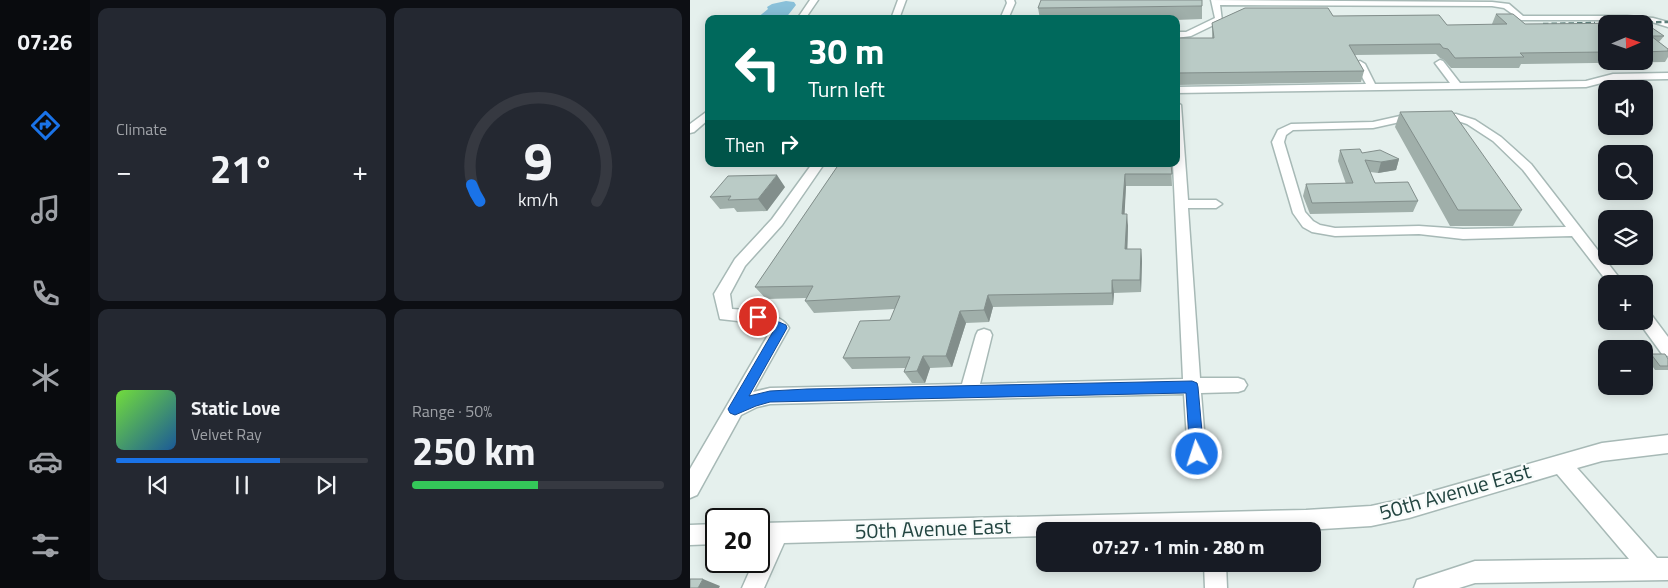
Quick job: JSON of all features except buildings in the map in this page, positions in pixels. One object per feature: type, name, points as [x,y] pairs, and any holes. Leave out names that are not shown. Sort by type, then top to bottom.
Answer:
[{"type":"street","points":[[804,15],[814,0]]},
{"type":"street","points":[[896,15],[902,0]]},
{"type":"street","points":[[1006,15],[1011,3],[1010,0]]},
{"type":"street","points":[[1180,35],[1188,34],[1219,19],[1216,1],[1492,4],[1506,6],[1521,18],[1628,18],[1653,20],[1668,25]]},
{"type":"street","points":[[1440,63],[1457,86]]},
{"type":"street","points":[[1360,64],[1372,88]]},
{"type":"street","points":[[1180,90],[1586,84],[1613,77],[1668,76]]},
{"type":"street","points":[[1576,231],[1463,234],[1420,230],[1335,232],[1317,229],[1308,224],[1299,212],[1278,137],[1286,129],[1297,126],[1373,125],[1410,117],[1464,119],[1477,126],[1514,153],[1576,231],[1611,275]]},
{"type":"street","points":[[690,130],[704,122]]},
{"type":"street","points":[[690,488],[781,328],[758,317],[725,315],[722,294],[740,263],[777,222],[816,167]]},
{"type":"street","points":[[1180,167],[1197,454]]},
{"type":"street","points":[[1182,204],[1216,204]]},
{"type":"street","points":[[1653,330],[1668,349]]},
{"type":"street","points":[[969,392],[984,335]]},
{"type":"street","points":[[735,409],[754,400],[770,396],[1238,385]]},
{"type":"street","name":"50th Avenue East","points":[[1275,522],[1371,516],[1409,508],[1602,452],[1668,444]]},
{"type":"street","points":[[1560,463],[1660,569]]},
{"type":"street","name":"50th Avenue East","points":[[770,533],[1036,529]]},
{"type":"street","points":[[690,535],[705,534]]},
{"type":"street","points":[[1425,588],[1476,572],[1660,569]]},
{"type":"street","points":[[1215,572],[1216,588]]},
{"type":"street","points":[[753,588],[757,573]]},
{"type":"water","points":[[786,1],[794,2],[796,5],[788,15],[761,15],[772,4]]},
{"type":"railway","points":[[1653,22],[1668,22]]},
{"type":"railway","points":[[1543,24],[1595,23]]},
{"type":"route","points":[[758,317],[781,328],[735,409],[754,400],[770,396],[1192,387],[1197,454]]}]
